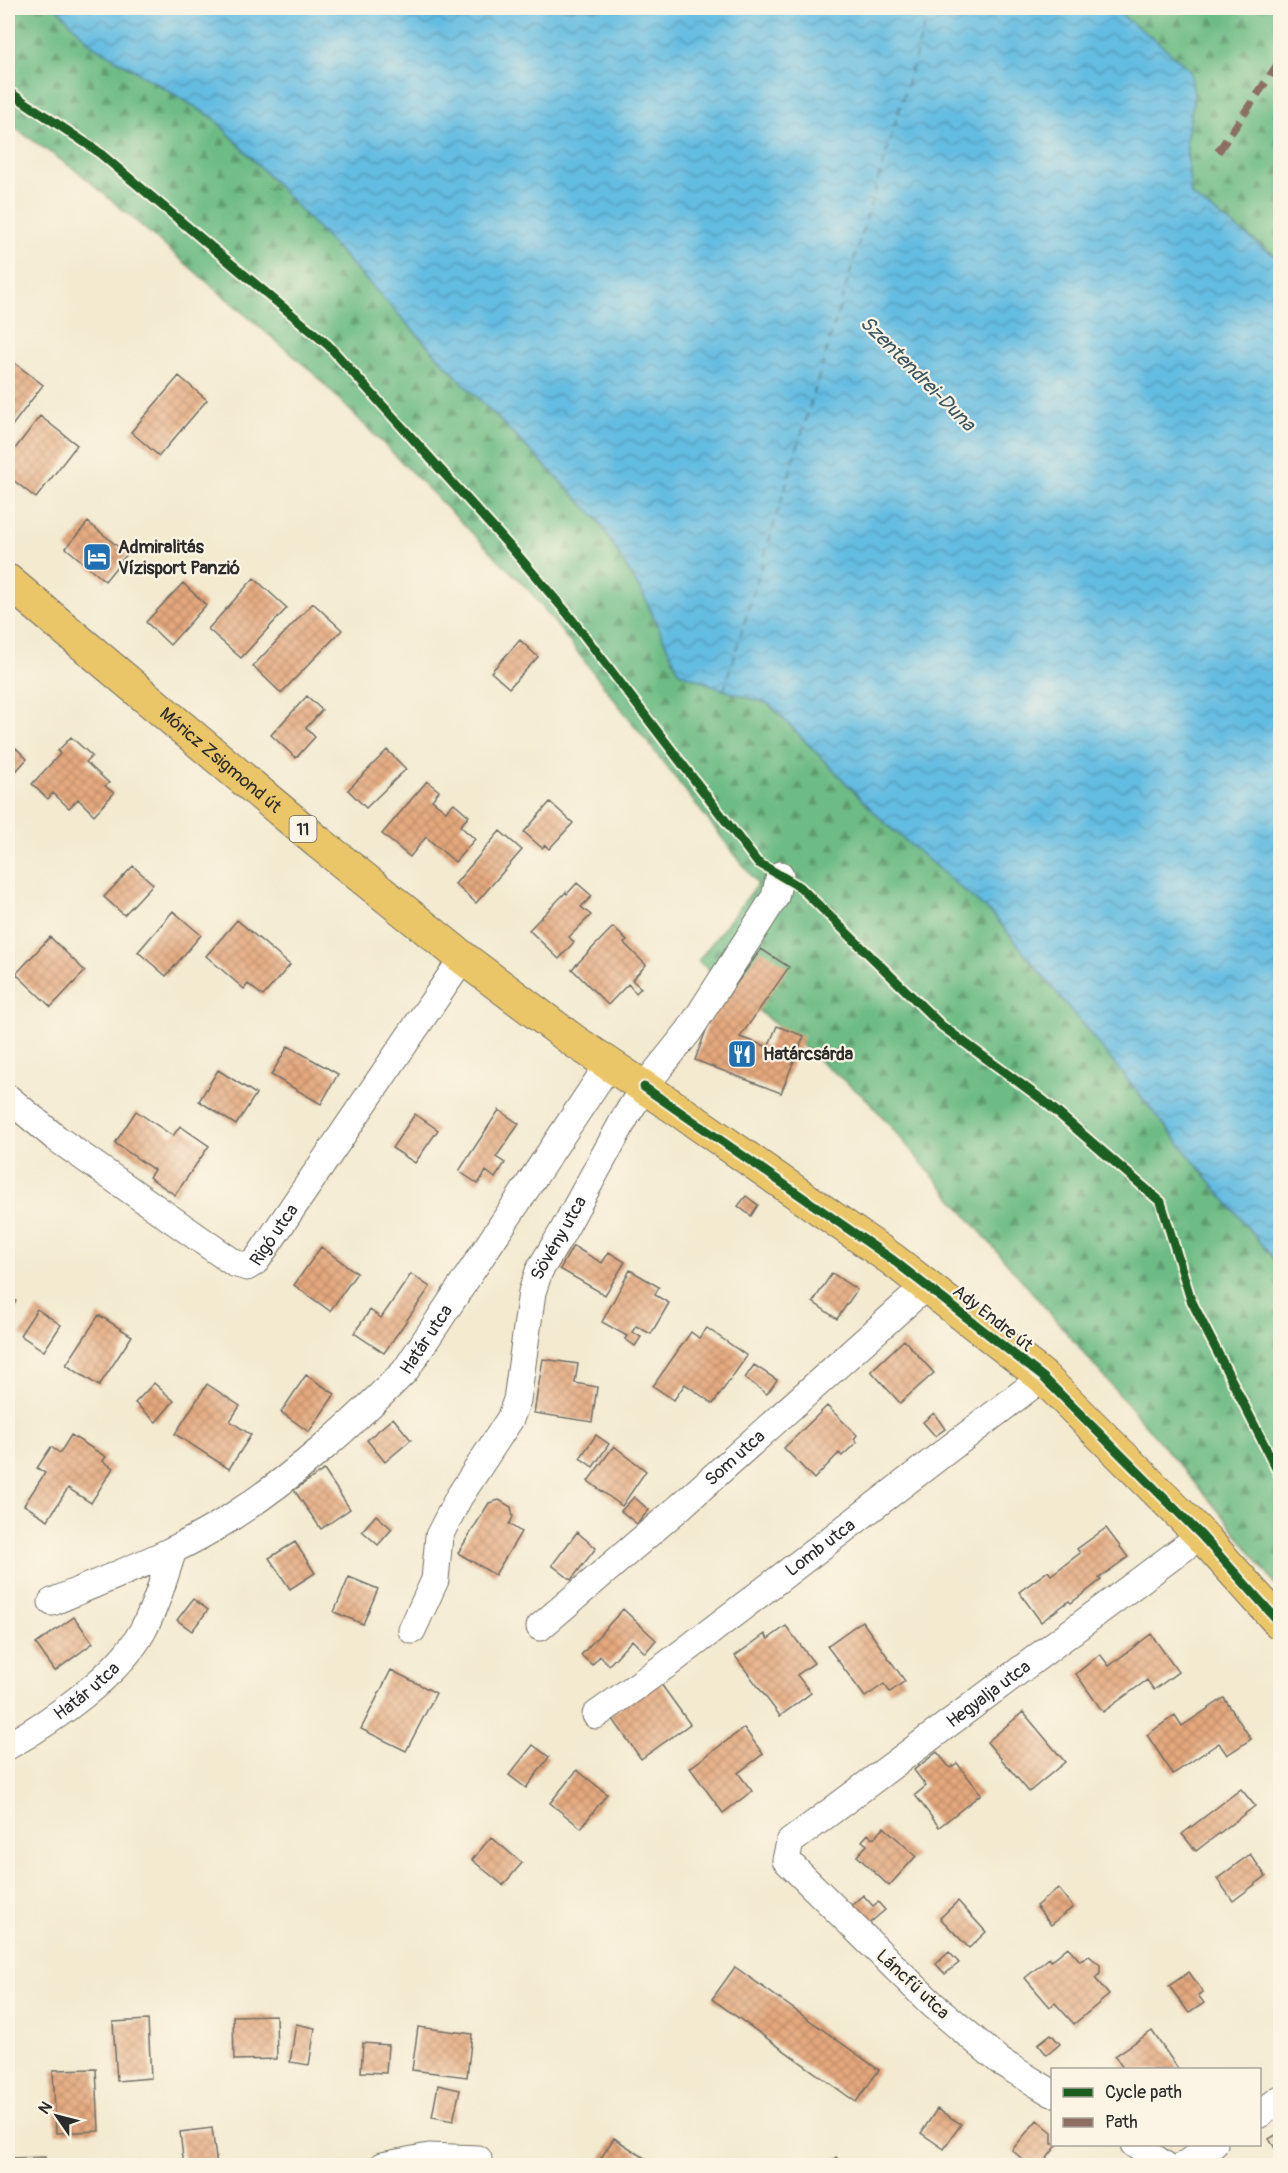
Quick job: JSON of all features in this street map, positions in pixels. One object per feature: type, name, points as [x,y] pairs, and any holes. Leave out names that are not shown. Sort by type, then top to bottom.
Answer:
[{"type":"main road","name":"Móricz Zsigmond út","points":[[8,581],[318,842],[463,958],[574,1041],[609,1064]]},
{"type":"main road","name":"Ady Endre út","points":[[609,1064],[893,1260],[1043,1377],[1201,1535],[1281,1623]]},
{"type":"street","name":"Sövény utca","points":[[412,1630],[435,1580],[439,1536],[459,1497],[510,1419],[518,1400],[531,1292],[539,1271],[644,1087],[689,1031],[775,897],[780,874]]},
{"type":"street","name":"Rigó utca","points":[[8,1098],[65,1144],[234,1263],[247,1267],[256,1261],[463,958]]},
{"type":"street","name":"Határ utca","points":[[52,1602],[173,1550],[229,1519],[283,1481],[334,1439],[405,1371],[609,1064]]},
{"type":"street","name":"Som utca","points":[[540,1627],[681,1506],[926,1286]]},
{"type":"street","name":"Lomb utca","points":[[596,1715],[669,1663],[1043,1377]]},
{"type":"street","name":"Hegyalja utca","points":[[786,1860],[790,1842],[1201,1535]]},
{"type":"street","name":"Határ utca","points":[[8,1746],[71,1704],[107,1676],[123,1659],[141,1633],[156,1602],[173,1550]]},
{"type":"street","name":"Láncfű utca","points":[[786,1860],[932,2004],[1001,2062],[1051,2093]]},
{"type":"street","points":[[1261,2113],[1281,2099]]},
{"type":"street","points":[[1136,2146],[1166,2166]]},
{"type":"street","points":[[1183,2166],[1213,2146]]},
{"type":"street","points":[[382,2166],[429,2157],[478,2159]]},
{"type":"green space","points":[[8,8],[57,8],[92,45],[214,118],[462,382],[597,518],[645,598],[679,672],[724,690],[769,704],[885,823],[995,917],[1280,1267],[1280,1591],[1228,1522],[869,1101],[698,961],[758,884],[530,591],[309,369],[81,174],[8,123]]},
{"type":"green space","points":[[1112,8],[1280,8],[1280,251],[1275,255],[1191,195],[1186,141],[1194,96]]},
{"type":"water","name":"Szentendrei-Duna","points":[[57,8],[1112,8],[1158,42],[1190,70],[1194,96],[1186,141],[1191,195],[1274,255],[1280,251],[1280,1267],[995,917],[885,823],[769,704],[724,690],[679,672],[645,598],[597,518],[462,382],[214,118],[92,45]]},
{"type":"building","points":[[8,358],[43,385],[8,431]]},
{"type":"building","points":[[179,376],[207,400],[159,456],[131,432]]},
{"type":"building","points":[[40,416],[77,445],[36,498],[8,476],[8,458]]},
{"type":"building","points":[[88,522],[127,554],[105,581],[66,548]]},
{"type":"building","points":[[254,578],[287,608],[241,658],[208,629]]},
{"type":"building","points":[[183,583],[206,605],[170,645],[146,622]]},
{"type":"building","points":[[313,603],[342,630],[281,693],[253,666]]},
{"type":"building","points":[[520,640],[538,657],[509,688],[491,672]]},
{"type":"building","points":[[307,696],[322,710],[306,728],[315,737],[296,758],[271,735]]},
{"type":"building","points":[[71,737],[92,756],[86,762],[109,783],[105,786],[114,793],[94,815],[78,799],[69,808],[53,793],[48,799],[32,784],[60,754],[58,751]]},
{"type":"building","points":[[16,748],[27,759],[8,780],[8,757]]},
{"type":"building","points":[[387,750],[406,769],[366,808],[348,790]]},
{"type":"building","points":[[427,781],[439,791],[432,800],[446,811],[454,803],[469,816],[460,826],[475,839],[455,862],[426,837],[410,857],[382,834]]},
{"type":"building","points":[[550,802],[573,823],[549,849],[545,845],[542,848],[524,832]]},
{"type":"building","points":[[500,831],[522,850],[476,903],[455,884]]},
{"type":"building","points":[[133,866],[153,884],[124,915],[104,897]]},
{"type":"building","points":[[577,883],[592,896],[581,907],[591,915],[569,937],[574,942],[559,959],[529,930]]},
{"type":"building","points":[[173,911],[201,935],[166,976],[138,952]]},
{"type":"building","points":[[237,920],[290,965],[263,996],[248,984],[244,989],[206,956]]},
{"type":"building","points":[[613,927],[627,941],[624,943],[646,965],[632,980],[641,988],[636,993],[628,984],[608,1005],[572,969]]},
{"type":"building","points":[[50,937],[85,971],[51,1007],[16,974]]},
{"type":"building","points":[[761,949],[789,967],[740,1037],[768,1047],[777,1026],[804,1036],[781,1093],[695,1060],[709,1022]]},
{"type":"building","points":[[288,1046],[338,1074],[321,1104],[271,1075]]},
{"type":"building","points":[[218,1070],[256,1094],[236,1125],[199,1101]]},
{"type":"building","points":[[499,1110],[519,1124],[496,1157],[505,1163],[495,1178],[486,1171],[478,1184],[459,1171]]},
{"type":"building","points":[[136,1111],[173,1136],[180,1126],[209,1146],[175,1195],[149,1177],[154,1170],[115,1143]]},
{"type":"building","points":[[415,1114],[438,1130],[415,1163],[392,1148]]},
{"type":"building","points":[[746,1196],[758,1205],[751,1216],[738,1206]]},
{"type":"building","points":[[573,1246],[602,1263],[609,1252],[625,1262],[605,1295],[560,1269]]},
{"type":"building","points":[[321,1247],[357,1273],[330,1311],[294,1285]]},
{"type":"building","points":[[630,1270],[659,1287],[655,1295],[669,1303],[651,1334],[636,1326],[632,1332],[641,1337],[635,1346],[625,1339],[627,1336],[602,1322]]},
{"type":"building","points":[[832,1273],[857,1290],[837,1319],[813,1302]]},
{"type":"building","points":[[411,1274],[430,1287],[384,1353],[354,1333],[370,1310],[381,1318]]},
{"type":"building","points":[[8,1296],[16,1301],[8,1315]]},
{"type":"building","points":[[37,1309],[61,1325],[44,1351],[20,1335]]},
{"type":"building","points":[[99,1315],[132,1336],[99,1386],[66,1365]]},
{"type":"building","points":[[707,1328],[747,1356],[713,1404],[685,1384],[674,1400],[653,1386],[691,1332],[699,1338]]},
{"type":"building","points":[[904,1340],[934,1373],[900,1403],[871,1371]]},
{"type":"building","points":[[543,1359],[578,1364],[575,1383],[597,1387],[592,1422],[534,1413]]},
{"type":"building","points":[[754,1365],[777,1380],[767,1394],[745,1378]]},
{"type":"building","points":[[306,1375],[335,1394],[309,1432],[281,1412]]},
{"type":"building","points":[[154,1383],[174,1401],[156,1422],[135,1403]]},
{"type":"building","points":[[207,1384],[240,1406],[230,1421],[251,1435],[229,1469],[175,1434]]},
{"type":"building","points":[[827,1406],[857,1435],[854,1439],[857,1442],[842,1456],[839,1453],[814,1479],[784,1448]]},
{"type":"building","points":[[934,1413],[945,1429],[935,1436],[923,1422]]},
{"type":"building","points":[[393,1418],[411,1440],[385,1462],[367,1440]]},
{"type":"building","points":[[71,1435],[106,1457],[103,1461],[113,1468],[91,1503],[68,1488],[48,1520],[24,1505],[45,1473],[37,1468],[51,1447],[60,1453]]},
{"type":"building","points":[[596,1435],[609,1444],[593,1467],[580,1458]]},
{"type":"building","points":[[614,1446],[646,1471],[622,1506],[588,1481]]},
{"type":"building","points":[[324,1470],[350,1509],[321,1529],[294,1490]]},
{"type":"building","points":[[634,1497],[649,1510],[637,1524],[621,1511]]},
{"type":"building","points":[[499,1500],[511,1507],[513,1517],[509,1524],[521,1532],[495,1575],[458,1553],[489,1503]]},
{"type":"building","points":[[376,1515],[392,1529],[378,1545],[362,1531]]},
{"type":"building","points":[[1106,1528],[1128,1557],[1099,1578],[1101,1580],[1071,1603],[1069,1601],[1041,1622],[1019,1592],[1048,1571],[1051,1575],[1080,1553],[1077,1549]]},
{"type":"building","points":[[577,1532],[596,1548],[571,1580],[552,1565]]},
{"type":"building","points":[[295,1542],[315,1573],[290,1589],[269,1558]]},
{"type":"building","points":[[349,1577],[378,1589],[363,1624],[334,1612]]},
{"type":"building","points":[[193,1599],[208,1610],[192,1631],[177,1620]]},
{"type":"building","points":[[623,1609],[656,1640],[645,1653],[632,1640],[609,1665],[600,1656],[592,1665],[581,1655]]},
{"type":"building","points":[[74,1617],[93,1643],[55,1671],[36,1644]]},
{"type":"building","points":[[862,1621],[905,1681],[890,1692],[884,1684],[865,1697],[827,1646]]},
{"type":"building","points":[[786,1626],[814,1663],[797,1675],[811,1693],[780,1716],[735,1656],[765,1634],[768,1639]]},
{"type":"building","points":[[1151,1634],[1178,1672],[1154,1690],[1147,1680],[1103,1712],[1076,1674],[1100,1654],[1109,1666]]},
{"type":"building","points":[[391,1670],[436,1693],[406,1751],[361,1729]]},
{"type":"building","points":[[658,1680],[690,1724],[641,1759],[610,1715]]},
{"type":"building","points":[[1224,1698],[1251,1739],[1227,1755],[1219,1743],[1173,1774],[1147,1735],[1175,1715],[1182,1726]]},
{"type":"building","points":[[1023,1712],[1065,1762],[1029,1792],[987,1742]]},
{"type":"building","points":[[744,1728],[763,1754],[738,1773],[752,1791],[723,1813],[690,1768]]},
{"type":"building","points":[[533,1745],[549,1757],[526,1788],[509,1775]]},
{"type":"building","points":[[937,1752],[950,1768],[957,1763],[981,1794],[939,1827],[915,1795],[926,1786],[914,1770]]},
{"type":"building","points":[[577,1770],[607,1794],[581,1828],[550,1803]]},
{"type":"building","points":[[1241,1789],[1255,1806],[1196,1851],[1182,1834]]},
{"type":"building","points":[[884,1827],[916,1856],[889,1886],[857,1856],[867,1845],[862,1841],[868,1834],[873,1839]]},
{"type":"building","points":[[491,1837],[522,1863],[503,1885],[472,1860]]},
{"type":"building","points":[[1250,1854],[1266,1876],[1233,1901],[1217,1879]]},
{"type":"building","points":[[1058,1888],[1073,1907],[1051,1925],[1036,1906]]},
{"type":"building","points":[[863,1895],[873,1906],[878,1902],[885,1910],[866,1926],[849,1908]]},
{"type":"building","points":[[958,1901],[986,1932],[969,1948],[940,1918]]},
{"type":"building","points":[[1068,1947],[1080,1961],[1089,1956],[1100,1965],[1100,1974],[1095,1978],[1109,1995],[1074,2024],[1055,2003],[1050,2007],[1025,1978],[1049,1958],[1051,1961]]},
{"type":"building","points":[[949,1952],[959,1963],[945,1974],[936,1964]]},
{"type":"building","points":[[735,1967],[879,2070],[856,2102],[712,1999]]},
{"type":"building","points":[[1189,1972],[1203,1992],[1198,1995],[1204,2003],[1189,2013],[1169,1986]]},
{"type":"building","points":[[276,2015],[277,2059],[234,2060],[233,2016]]},
{"type":"building","points":[[148,2020],[151,2078],[117,2081],[113,2022]]},
{"type":"building","points":[[296,2024],[315,2028],[309,2065],[290,2062]]},
{"type":"building","points":[[418,2027],[472,2034],[467,2077],[412,2070]]},
{"type":"building","points":[[1152,2031],[1178,2068],[1123,2068],[1115,2056]]},
{"type":"building","points":[[1051,2034],[1060,2044],[1047,2055],[1038,2044]]},
{"type":"building","points":[[363,2043],[388,2045],[386,2073],[361,2072]]},
{"type":"building","points":[[96,2069],[99,2131],[56,2133],[53,2070]]},
{"type":"building","points":[[438,2085],[460,2090],[453,2121],[432,2117]]},
{"type":"building","points":[[937,2109],[961,2124],[944,2149],[921,2133]]},
{"type":"building","points":[[1037,2120],[1051,2131],[1051,2146],[1056,2146],[1041,2166],[1030,2166],[1012,2150]]},
{"type":"building","points":[[212,2128],[217,2166],[184,2166],[180,2132]]},
{"type":"building","points":[[1280,2132],[1280,2156],[1269,2139]]},
{"type":"building","points":[[614,2138],[657,2166],[597,2164]]},
{"type":"building","points":[[45,2157],[45,2166],[8,2166],[8,2158]]},
{"type":"building","points":[[836,2157],[846,2166],[830,2166]]},
{"type":"ferry route","points":[[724,690],[930,8]]},
{"type":"marked path","points":[[1218,152],[1280,61]]},
{"type":"cycle path","points":[[8,91],[96,150],[328,345],[567,613],[757,862],[800,887],[942,1026],[1044,1101],[1161,1202],[1191,1300],[1280,1476]]},
{"type":"cycle path","points":[[644,1087],[893,1260],[1043,1377],[1201,1535],[1280,1623]]},
{"type":"place","name":"Admiralitás Vízisport Panzió","points":[[97,557]]},
{"type":"place","name":"Határcsárda","points":[[742,1054]]}]
